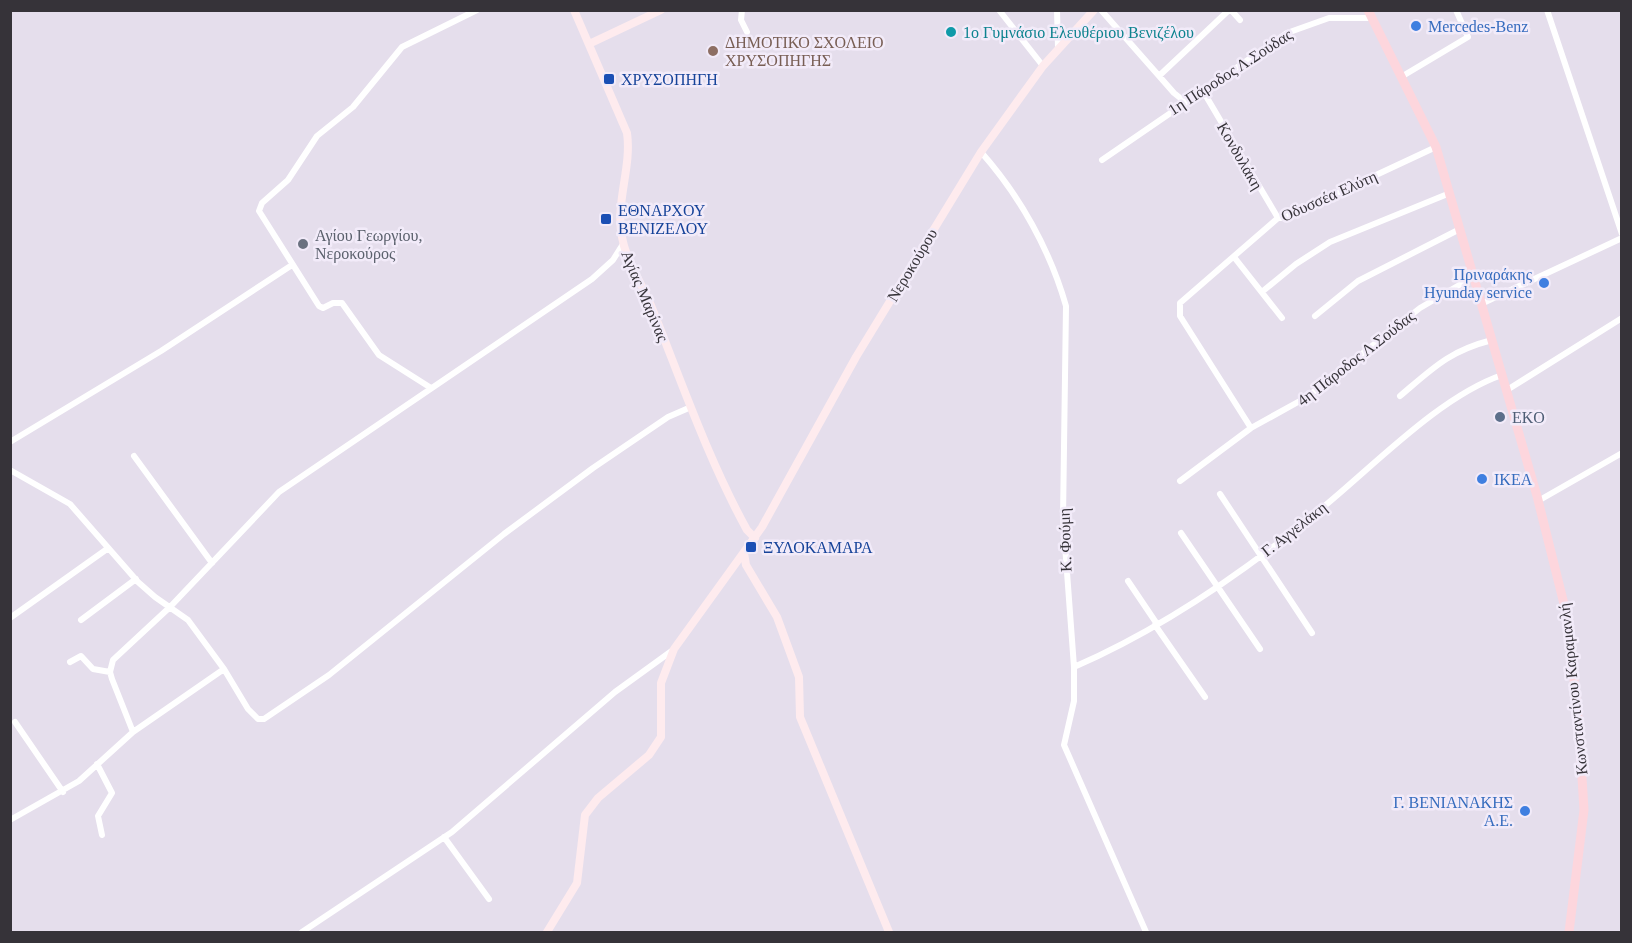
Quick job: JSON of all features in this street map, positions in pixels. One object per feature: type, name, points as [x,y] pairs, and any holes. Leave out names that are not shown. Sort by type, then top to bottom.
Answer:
[{"type":"main road","name":"Αγίας Μαρίνας","points":[[574,10],[625,125],[628,141],[621,221],[623,244],[650,304],[714,467],[747,530],[755,538]]},
{"type":"main road","points":[[589,44],[661,10]]},
{"type":"main road","name":"Νεροκούρου","points":[[547,933],[577,883],[585,815],[598,798],[649,754],[661,737],[661,683],[674,649],[755,538],[856,357],[981,152],[1043,66],[1094,10]]},
{"type":"main road","name":"Κωνσταντίνου Καραμανλή","points":[[1369,14],[1436,147],[1538,501],[1568,620],[1581,751],[1582,833],[1569,933]]},
{"type":"main road","points":[[744,553],[746,565],[777,617],[799,677],[800,717],[889,933]]},
{"type":"street","points":[[431,388],[379,355],[342,303],[333,303],[323,308],[319,306],[260,215],[262,203],[288,180],[317,136],[359,101],[402,46],[477,10]]},
{"type":"street","points":[[742,10],[741,20],[747,32]]},
{"type":"street","points":[[999,10],[1043,66]]},
{"type":"street","points":[[1057,10],[1058,48]]},
{"type":"street","points":[[1101,10],[1184,101]]},
{"type":"street","points":[[1160,75],[1230,10],[1240,20]]},
{"type":"street","points":[[1401,77],[1468,37],[1456,10]]},
{"type":"street","points":[[1481,304],[1622,236],[1547,10]]},
{"type":"street","name":"1η Πάροδος Λ.Σούδας","points":[[1102,160],[1184,101],[1203,92],[1287,33],[1329,18],[1369,14]]},
{"type":"street","name":"Κονδυλάκη","points":[[1203,92],[1278,218]]},
{"type":"street","name":"Οδυσσέα Ελύτη","points":[[1251,428],[1197,347],[1180,316],[1178,306],[1183,299],[1278,218],[1284,218],[1436,147]]},
{"type":"street","name":"Κ. Φούμη","points":[[981,152],[1004,178],[1036,232],[1058,278],[1066,306],[1063,518],[1074,667],[1074,701],[1064,745],[1146,933]]},
{"type":"street","points":[[1263,291],[1296,264],[1330,242],[1450,193]]},
{"type":"street","points":[[1315,316],[1358,281],[1460,229]]},
{"type":"street","points":[[134,732],[110,672],[117,655],[170,607],[279,492],[603,271],[623,244]]},
{"type":"street","points":[[1234,256],[1282,318]]},
{"type":"street","points":[[10,442],[142,363],[292,265]]},
{"type":"street","name":"4η Πάροδος Λ.Σούδας","points":[[1180,481],[1251,428],[1293,407],[1420,308],[1473,277]]},
{"type":"street","points":[[1507,390],[1622,318]]},
{"type":"street","points":[[1400,396],[1448,356],[1469,346],[1492,340]]},
{"type":"street","name":"Γ. Αγγελάκη","points":[[1074,667],[1130,641],[1218,584],[1318,512],[1459,394],[1502,375]]},
{"type":"street","points":[[10,470],[70,504],[107,549],[136,579],[170,607],[181,613],[198,630],[248,709],[258,719],[264,719],[329,675],[504,534],[593,468],[668,417],[691,407]]},
{"type":"street","points":[[1538,501],[1622,453]]},
{"type":"street","points":[[134,456],[212,563]]},
{"type":"street","points":[[1220,494],[1312,633]]},
{"type":"street","points":[[1181,533],[1218,584],[1260,649]]},
{"type":"street","points":[[10,618],[107,549]]},
{"type":"street","points":[[81,620],[136,579]]},
{"type":"street","points":[[1128,580],[1204,697]]},
{"type":"street","points":[[302,933],[336,907],[444,837],[615,692],[674,649]]},
{"type":"street","points":[[70,662],[81,656],[93,669],[110,672]]},
{"type":"street","points":[[10,820],[63,792],[85,777],[134,732],[224,669]]},
{"type":"street","points":[[15,722],[63,792]]},
{"type":"street","points":[[97,764],[112,793],[111,799],[100,809],[98,816],[102,835]]},
{"type":"street","points":[[444,837],[489,899]]},
{"type":"place","name":"Mercedes-Benz","points":[[1416,26]]},
{"type":"place","name":"1ο Γυμνάσιο Ελευθέριου Βενιζέλου","points":[[951,32]]},
{"type":"place","name":"ΔΗΜΟΤΙΚΟ ΣΧΟΛΕΙΟ ΧΡΥΣΟΠΗΓΗΣ","points":[[713,51]]},
{"type":"place","name":"ΧΡΥΣΟΠΗΓΗ","points":[[609,79]]},
{"type":"place","name":"ΕΘΝΑΡΧΟΥ ΒΕΝΙΖΕΛΟΥ","points":[[606,219]]},
{"type":"place","name":"Αγίου Γεωργίου, Νεροκούρος","points":[[303,244]]},
{"type":"place","name":"Πριναράκης Hyunday service","points":[[1544,283]]},
{"type":"place","name":"EKO","points":[[1500,417]]},
{"type":"place","name":"IKEA","points":[[1482,479]]},
{"type":"place","name":"ΞΥΛΟΚΑΜΑΡΑ","points":[[751,547]]},
{"type":"place","name":"Γ. ΒΕΝΙΑΝΑΚΗΣ A.E.","points":[[1525,811]]}]
